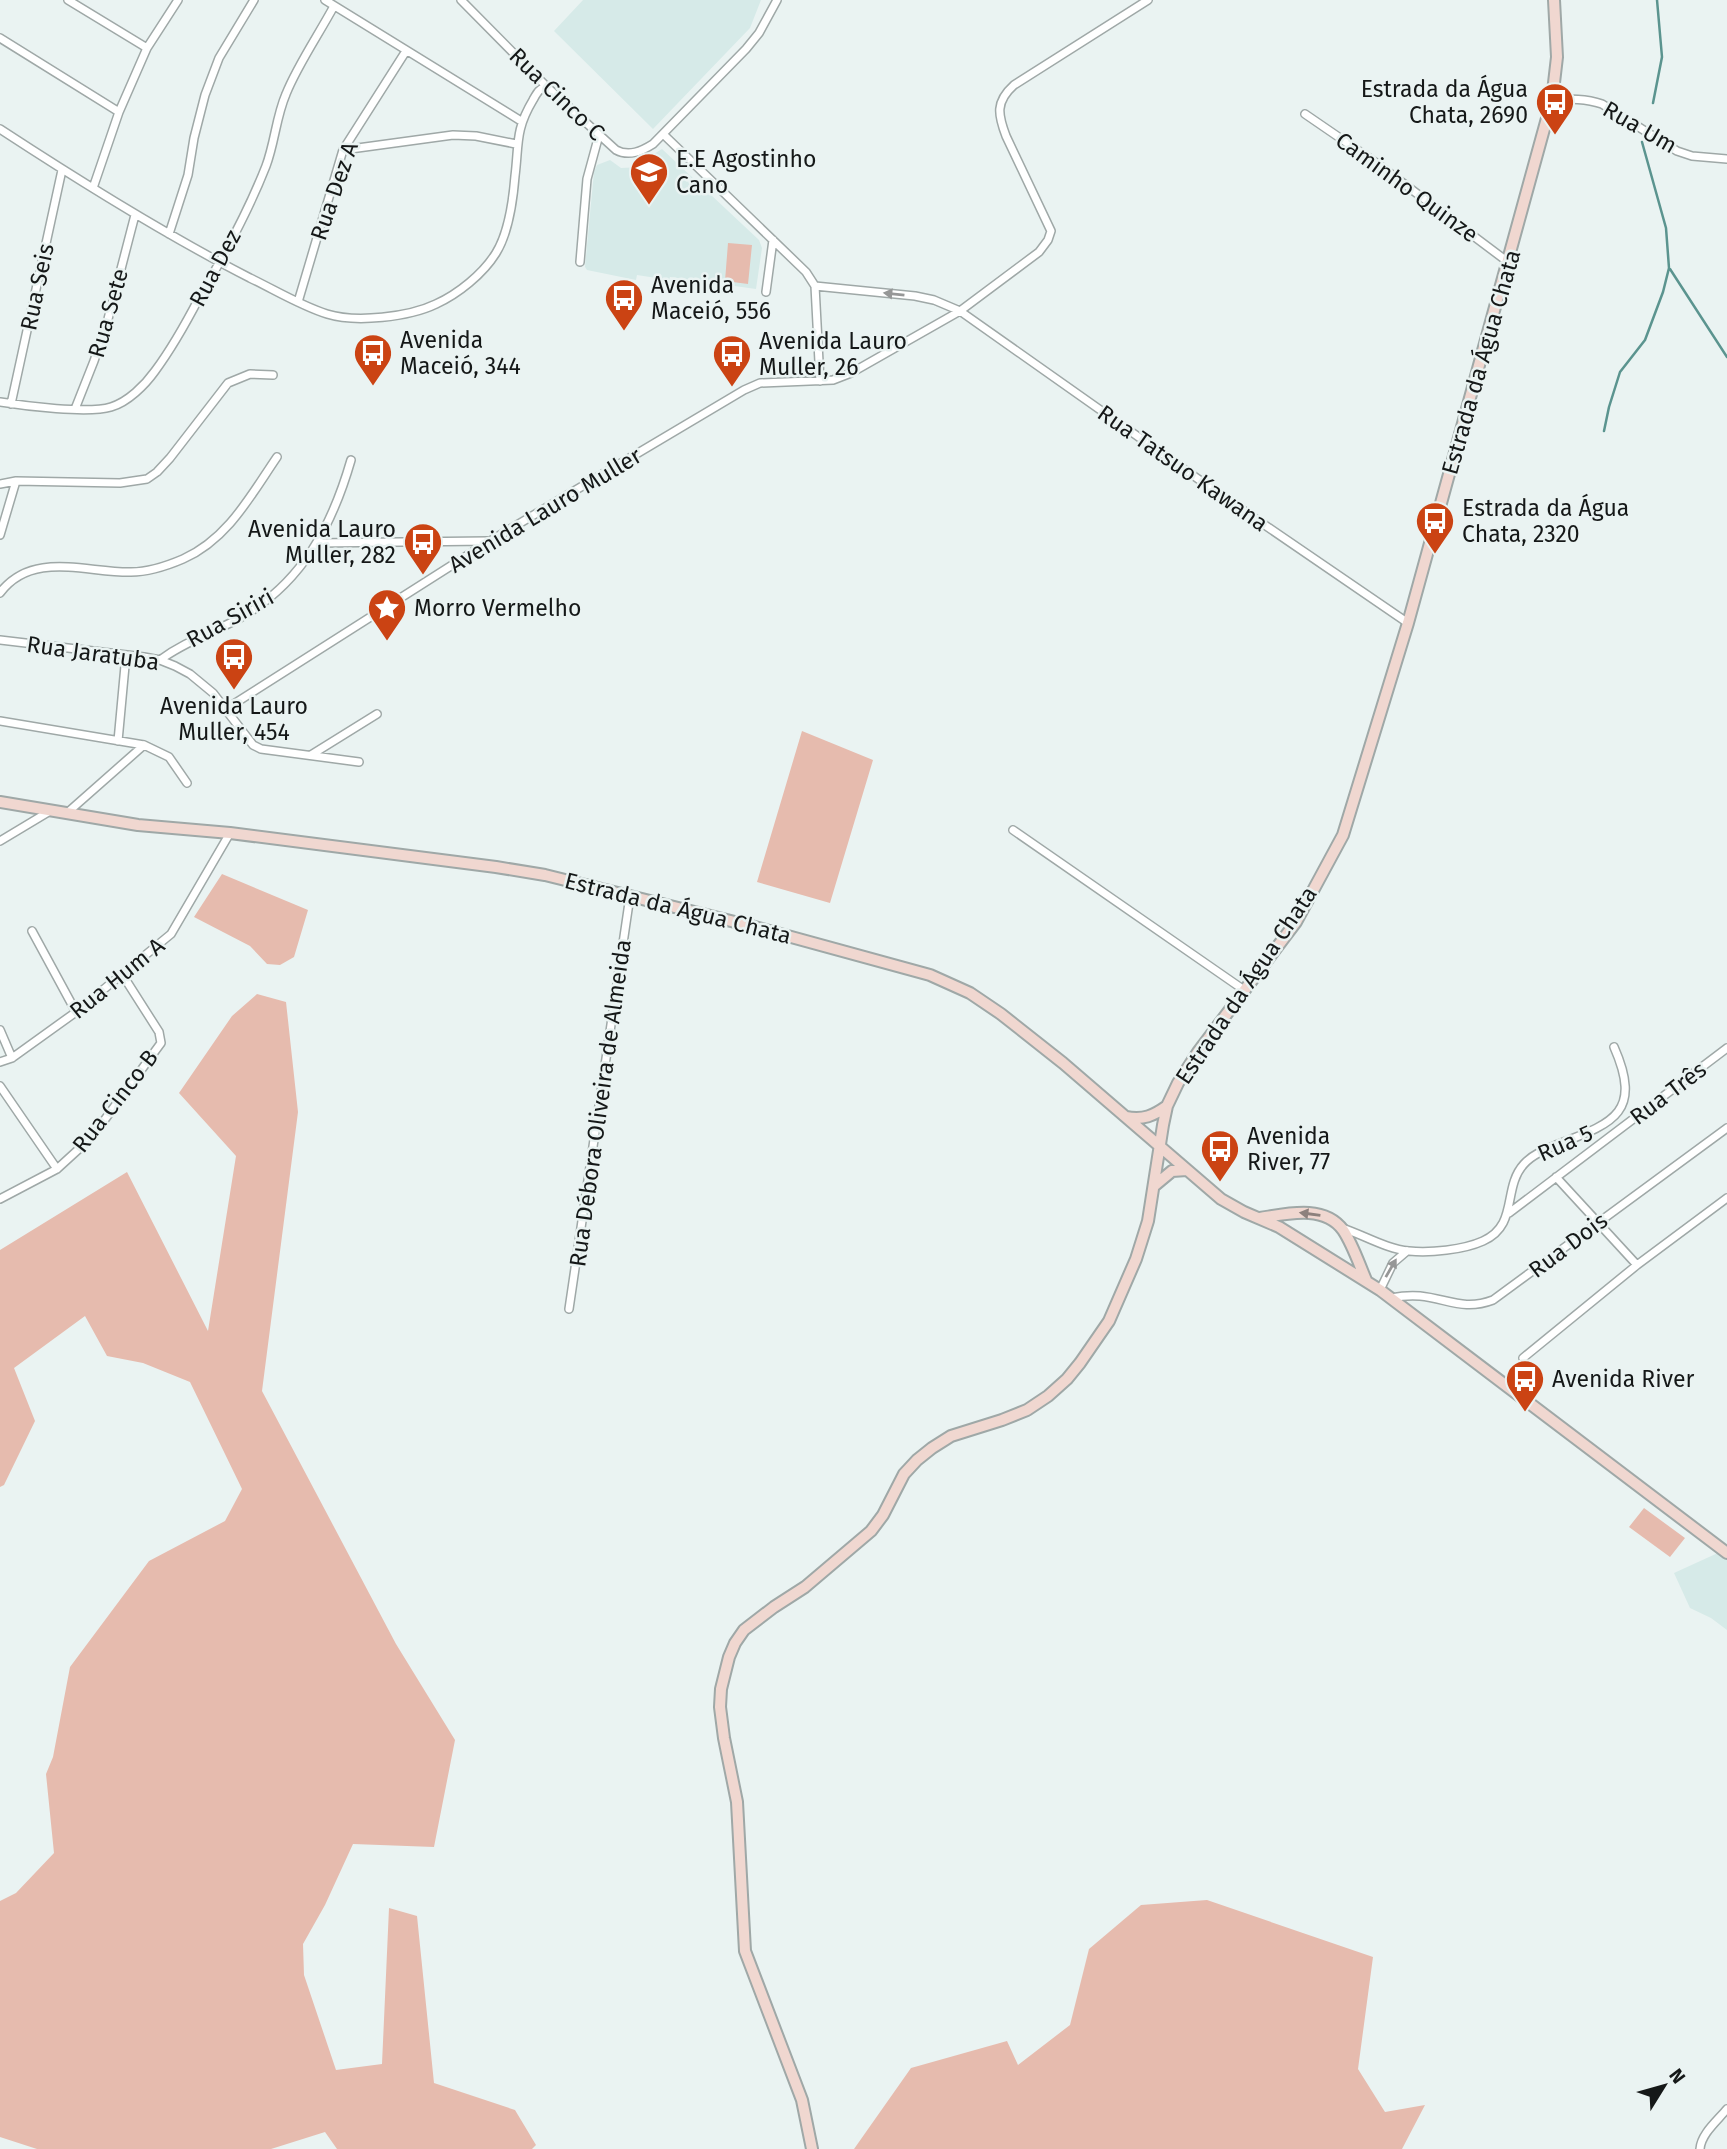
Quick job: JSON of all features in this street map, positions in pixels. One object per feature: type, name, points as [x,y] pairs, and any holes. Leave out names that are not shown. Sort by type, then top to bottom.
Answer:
[{"type":"street","points":[[68,0],[147,48]]},
{"type":"street","points":[[93,188],[119,112],[147,48],[178,0]]},
{"type":"street","points":[[169,234],[188,175],[205,95],[219,58],[254,0]]},
{"type":"street","points":[[325,0],[521,121]]},
{"type":"street","name":"Rua Cinco C","points":[[461,0],[616,150],[630,154],[644,149],[663,134]]},
{"type":"street","points":[[777,0],[759,33],[746,49],[663,134],[806,272],[815,286],[820,381],[833,380],[851,373],[960,311],[1040,252],[1051,231],[1006,136],[999,106],[1006,92],[1014,85],[1149,0]]},
{"type":"street","name":"Estrada da Água Chata","points":[[0,802],[138,825],[230,833],[545,875],[884,961],[940,979],[970,993],[1063,1063],[1160,1146],[1167,1106],[1178,1083],[1198,1052],[1296,922],[1343,835],[1408,623],[1552,100],[1557,57],[1553,0]]},
{"type":"street","name":"Rua Dez","points":[[0,402],[95,410],[112,407],[138,390],[154,373],[220,262],[265,168],[287,91],[334,6]]},
{"type":"street","points":[[0,38],[119,112]]},
{"type":"street","name":"Rua Dez A","points":[[298,302],[343,150],[406,51]]},
{"type":"street","points":[[0,129],[135,215],[298,302],[325,314],[340,317],[383,317],[436,304],[485,267],[496,253],[504,235],[515,176],[516,145],[521,121],[539,90],[547,86]]},
{"type":"street","name":"Rua Um","points":[[1552,100],[1592,100],[1677,151],[1692,156],[1727,159]]},
{"type":"street","name":"Caminho Quinze","points":[[1304,114],[1375,162],[1509,262]]},
{"type":"street","points":[[343,150],[453,135],[476,136],[516,145]]},
{"type":"street","points":[[580,262],[587,179],[599,135]]},
{"type":"street","name":"Rua Seis","points":[[11,404],[62,170]]},
{"type":"street","name":"Rua Sete","points":[[75,409],[108,319],[135,215]]},
{"type":"street","points":[[766,292],[773,240]]},
{"type":"street","name":"Rua Tatsuo Kawana","points":[[815,286],[915,296],[934,300],[960,311],[1198,480],[1408,623]]},
{"type":"street","points":[[0,484],[16,481],[120,483],[147,479],[170,458],[228,383],[250,374],[273,375]]},
{"type":"street","name":"Avenida Lauro Muller","points":[[226,709],[491,541],[744,390],[760,383],[820,381]]},
{"type":"street","points":[[0,593],[3,584],[30,570],[57,566],[133,573],[184,558],[221,534],[238,515],[277,457]]},
{"type":"street","name":"Rua Siriri","points":[[160,660],[186,642],[218,629],[264,603],[283,587],[317,543],[344,483],[351,460]]},
{"type":"street","points":[[0,534],[16,481]]},
{"type":"street","points":[[317,543],[491,541]]},
{"type":"street","name":"Rua Jaratuba","points":[[0,640],[160,660],[190,674],[213,693],[253,746],[359,762]]},
{"type":"street","points":[[118,741],[126,655]]},
{"type":"street","points":[[310,755],[377,714]]},
{"type":"street","points":[[0,721],[144,745],[169,757],[187,783]]},
{"type":"street","points":[[67,813],[144,745]]},
{"type":"street","points":[[0,841],[51,810]]},
{"type":"street","points":[[1013,830],[1244,990]]},
{"type":"street","name":"Rua Hum A","points":[[0,1062],[12,1058],[76,1012],[171,934],[230,833]]},
{"type":"street","name":"Rua Débora Oliveira de Almeida","points":[[569,1309],[630,895]]},
{"type":"street","points":[[32,931],[76,1012]]},
{"type":"street","name":"Rua Cinco B","points":[[0,1199],[57,1169],[92,1137],[161,1043],[159,1032],[122,974]]},
{"type":"street","points":[[0,1030],[12,1058]]},
{"type":"street","name":"Rua 5","points":[[1407,1251],[1450,1249],[1485,1241],[1495,1234],[1508,1213],[1516,1174],[1524,1163],[1545,1150],[1602,1127],[1612,1119],[1619,1111],[1624,1098],[1625,1082],[1614,1047]]},
{"type":"street","name":"Rua Três","points":[[1508,1213],[1727,1048]]},
{"type":"street","points":[[0,1086],[57,1169]]},
{"type":"street","points":[[1124,1116],[1147,1118],[1167,1106]]},
{"type":"street","points":[[1612,1119],[1619,1131]]},
{"type":"street","name":"Rua Dois","points":[[1391,1298],[1419,1296],[1467,1306],[1493,1300],[1727,1128]]},
{"type":"street","points":[[1160,1146],[1222,1199],[1279,1227],[1381,1290],[1727,1553]]},
{"type":"street","points":[[812,2149],[802,2100],[745,1951],[737,1802],[721,1714],[721,1689],[729,1657],[744,1630],[774,1606],[805,1587],[871,1531],[883,1515],[904,1474],[932,1448],[951,1436],[1027,1410],[1067,1379],[1109,1321],[1136,1259],[1148,1221],[1160,1146]]},
{"type":"street","points":[[1154,1186],[1172,1171],[1187,1170]]},
{"type":"street","points":[[1556,1177],[1637,1265]]},
{"type":"street","points":[[1523,1358],[1637,1265],[1727,1198]]},
{"type":"street","points":[[1260,1218],[1305,1212],[1331,1219],[1342,1228],[1407,1251],[1393,1263],[1381,1290]]},
{"type":"street","points":[[1342,1228],[1366,1280]]},
{"type":"street","points":[[1700,2149],[1705,2135],[1727,2109]]},
{"type":"shaded area","points":[[583,0],[761,0],[750,28],[653,129],[554,31]]},
{"type":"shaded area","points":[[662,149],[759,240],[762,248],[756,289],[670,277],[669,280],[637,275],[636,280],[587,270],[585,267],[594,172],[597,165],[610,160],[621,168],[641,167],[641,162]]},
{"type":"shaded area","points":[[728,243],[752,245],[748,284],[725,281]]},
{"type":"shaded area","points":[[802,731],[873,760],[830,903],[757,882]]},
{"type":"shaded area","points":[[222,874],[308,910],[294,957],[280,965],[267,964],[250,946],[194,917]]},
{"type":"shaded area","points":[[257,994],[286,1002],[298,1112],[262,1391],[396,1644],[455,1740],[434,1847],[353,1844],[325,1905],[303,1944],[304,1975],[336,2070],[382,2064],[389,1908],[417,1916],[434,2083],[515,2110],[536,2145],[532,2149],[337,2149],[325,2132],[271,2149],[37,2149],[0,2137],[0,1901],[16,1893],[54,1853],[46,1774],[53,1757],[70,1667],[149,1561],[225,1521],[242,1489],[190,1382],[143,1363],[107,1356],[85,1316],[14,1368],[35,1421],[4,1485],[0,1487],[0,1250],[127,1172],[208,1331],[236,1156],[179,1093],[232,1016]]},
{"type":"shaded area","points":[[1644,1508],[1685,1538],[1670,1557],[1629,1527]]},
{"type":"shaded area","points":[[1720,1552],[1727,1557],[1727,1630],[1711,1618],[1690,1608],[1674,1573]]},
{"type":"shaded area","points":[[1207,1900],[1373,1957],[1358,2069],[1385,2112],[1425,2105],[1402,2149],[854,2149],[911,2068],[1007,2041],[1018,2065],[1070,2025],[1089,1949],[1141,1905]]},
{"type":"waterway","points":[[1653,103],[1662,57],[1657,0]]},
{"type":"waterway","points":[[1604,431],[1620,372],[1645,340],[1669,268],[1666,228],[1642,142]]},
{"type":"waterway","points":[[1670,269],[1727,357]]},
{"type":"place","name":"Estrada da Água Chata, 2690","points":[[1555,136]]},
{"type":"place","name":"E.E Agostinho Cano","points":[[649,206]]},
{"type":"place","name":"Avenida Maceió, 556","points":[[624,332]]},
{"type":"place","name":"Avenida Maceió, 344","points":[[373,387]]},
{"type":"place","name":"Avenida Lauro Muller, 26","points":[[732,388]]},
{"type":"place","name":"Estrada da Água Chata, 2320","points":[[1435,555]]},
{"type":"place","name":"Avenida Lauro Muller, 282","points":[[423,576]]},
{"type":"place","name":"Morro Vermelho","points":[[387,642]]},
{"type":"place","name":"Avenida Lauro Muller, 454","points":[[234,691]]},
{"type":"place","name":"Avenida River, 77","points":[[1220,1183]]},
{"type":"place","name":"Avenida River","points":[[1525,1413]]}]
